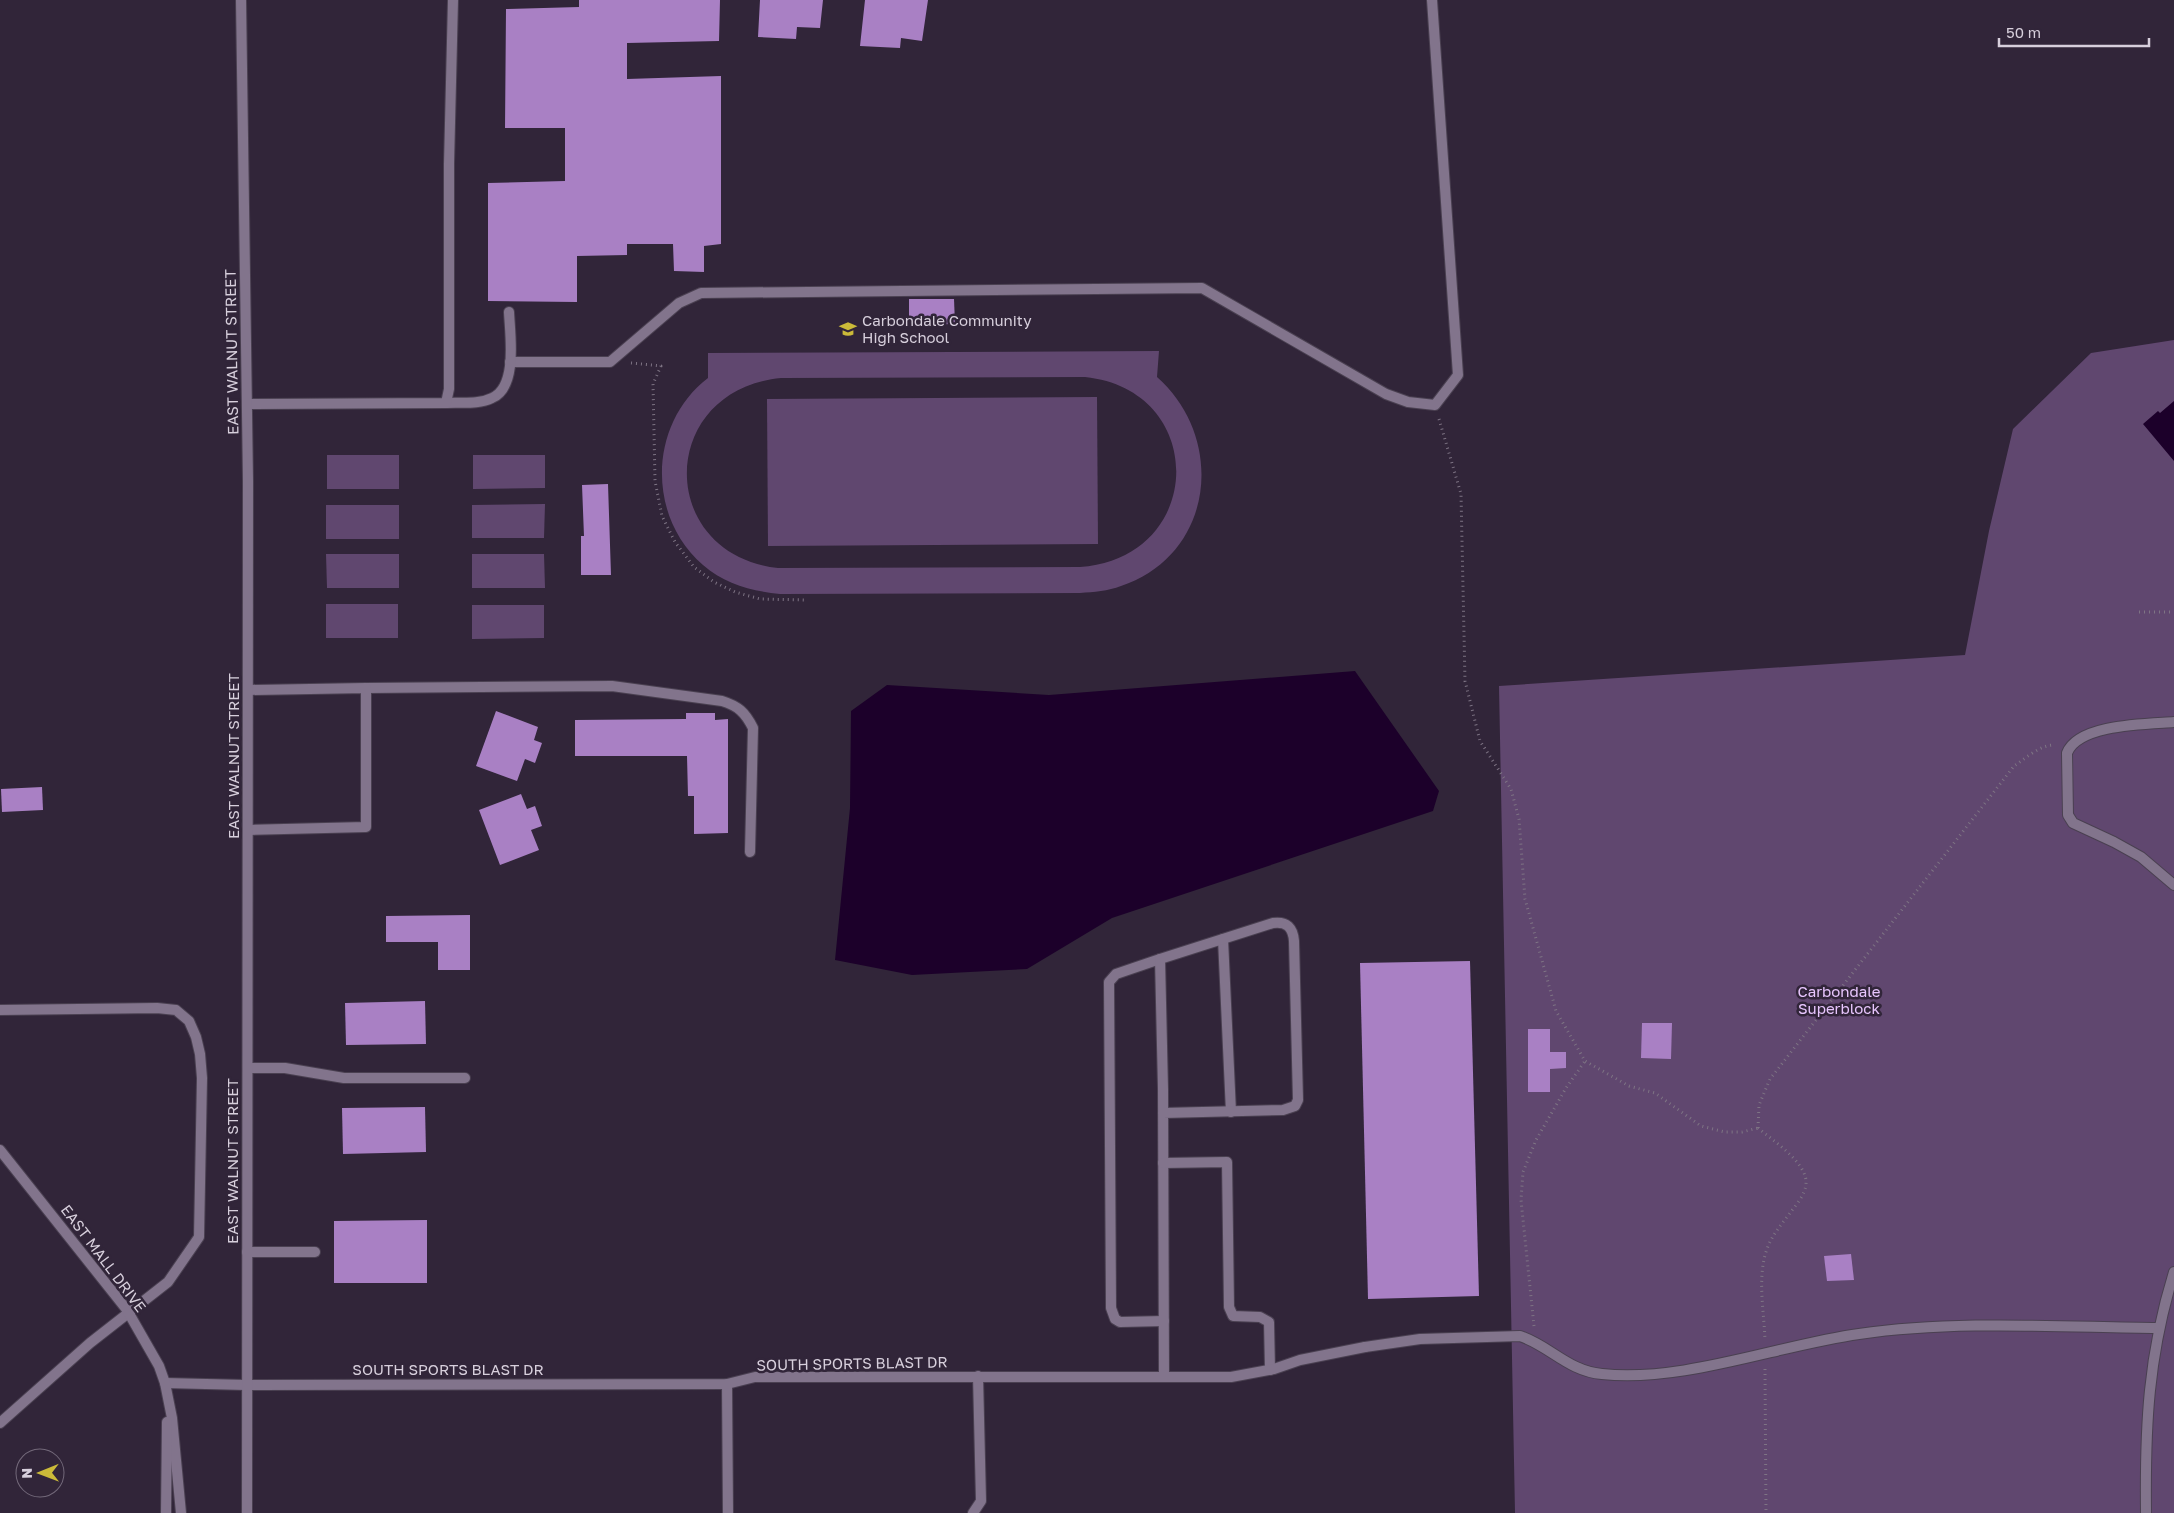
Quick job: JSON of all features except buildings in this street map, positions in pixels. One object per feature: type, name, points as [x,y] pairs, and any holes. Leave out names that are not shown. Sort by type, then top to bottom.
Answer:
[{"type":"street","name":"EAST WALNUT STREET","points":[[241,0],[247,404],[247,1513]]},
{"type":"street","points":[[446,403],[449,389],[449,164],[453,0]]},
{"type":"street","points":[[510,362],[610,362],[680,303],[701,293],[1202,288],[1386,394],[1408,402],[1435,405],[1458,375],[1432,0]]},
{"type":"street","points":[[247,404],[446,403],[479,402],[494,398],[507,385],[510,362],[509,312]]},
{"type":"street","points":[[248,690],[612,686],[722,701],[737,706],[747,716],[753,728],[750,852]]},
{"type":"street","points":[[248,830],[366,826],[366,688]]},
{"type":"street","points":[[2174,722],[2117,727],[2078,738],[2070,745],[2067,753],[2068,815],[2073,823],[2141,857],[2174,885]]},
{"type":"street","points":[[1163,1113],[1291,1109],[1298,1100],[1293,931],[1287,925],[1281,922],[1160,959],[1116,974],[1109,982],[1111,1298],[1113,1314],[1120,1322],[1164,1321]]},
{"type":"street","points":[[1223,939],[1231,1112]]},
{"type":"street","points":[[1160,959],[1163,1113],[1164,1377]]},
{"type":"street","points":[[0,1010],[157,1008],[176,1010],[189,1022],[196,1037],[202,1078],[199,1237],[168,1282],[90,1343],[0,1423]]},
{"type":"street","points":[[248,1068],[285,1068],[344,1078],[465,1078]]},
{"type":"street","name":"EAST MALL DRIVE","points":[[0,1150],[129,1314],[159,1366],[172,1418],[181,1513]]},
{"type":"street","points":[[1163,1163],[1227,1162],[1229,1307],[1234,1316],[1260,1317],[1269,1322],[1270,1370]]},
{"type":"street","points":[[247,1252],[316,1252]]},
{"type":"street","points":[[2146,1513],[2148,1398],[2158,1328],[2174,1272]]},
{"type":"street","points":[[1535,1341],[1560,1360],[1582,1370],[1601,1374],[1643,1374],[1692,1368],[1858,1334],[1904,1329],[2158,1328]]},
{"type":"street","name":"SOUTH SPORTS BLAST DR","points":[[166,1388],[247,1385],[727,1384],[755,1377],[1231,1377],[1270,1370],[1300,1360],[1365,1347],[1420,1339],[1520,1336],[1535,1341]]},
{"type":"street","points":[[973,1513],[981,1501],[978,1376]]},
{"type":"street","points":[[727,1384],[728,1513]]},
{"type":"street","points":[[166,1388],[166,1513]]},
{"type":"path","points":[[610,362],[661,366],[653,384],[654,481],[662,516],[675,542],[694,567],[714,582],[735,592],[760,599],[807,600]]},
{"type":"path","points":[[1435,405],[1461,494],[1465,681],[1480,741],[1512,789],[1519,819],[1525,899],[1556,1010],[1585,1061],[1629,1086],[1655,1093],[1701,1126],[1725,1132],[1742,1132],[1758,1128]]},
{"type":"path","points":[[2139,612],[2174,612]]},
{"type":"path","points":[[1758,1128],[1759,1105],[1770,1079],[2014,766],[2049,745],[2070,745]]},
{"type":"path","points":[[1535,1341],[1521,1200],[1523,1172],[1536,1140],[1566,1088],[1585,1061]]},
{"type":"path","points":[[1758,1128],[1793,1157],[1803,1168],[1806,1183],[1800,1200],[1774,1234],[1767,1249],[1763,1269],[1766,1513]]},
{"type":"green space","name":"Carbondale Superblock","points":[[2174,340],[2174,1513],[1515,1513],[1499,686],[1965,655],[1989,531],[2013,429],[2091,353]]},
{"type":"green space","points":[[1159,351],[1157,377],[1179,403],[1194,431],[1201,462],[1200,493],[1192,523],[1176,549],[1152,571],[1121,586],[1101,591],[1080,593],[780,594],[739,586],[711,572],[684,545],[671,521],[664,496],[662,470],[665,444],[674,419],[689,397],[708,378],[708,353]],"holes":[[[1085,377],[1126,389],[1154,411],[1171,440],[1176,473],[1170,506],[1151,535],[1121,557],[1080,567],[778,568],[738,556],[709,534],[692,505],[687,472],[693,440],[711,411],[740,389],[781,378]]]},
{"type":"green space","points":[[1097,397],[1098,544],[768,546],[767,399]]},
{"type":"green space","points":[[327,455],[399,455],[399,489],[327,489]]},
{"type":"green space","points":[[473,455],[545,455],[545,488],[473,489]]},
{"type":"green space","points":[[545,504],[544,538],[472,538],[472,505]]},
{"type":"green space","points":[[326,505],[399,505],[399,539],[326,539]]},
{"type":"green space","points":[[326,554],[399,554],[399,588],[327,588]]},
{"type":"green space","points":[[472,554],[544,554],[545,588],[472,588]]},
{"type":"green space","points":[[326,604],[398,604],[398,638],[326,638]]},
{"type":"green space","points":[[472,605],[544,605],[544,638],[472,639]]},
{"type":"shaded area","points":[[2174,401],[2174,461],[2143,424],[2158,411],[2160,413]]},
{"type":"shaded area","points":[[1355,671],[1439,791],[1433,811],[1112,918],[1027,969],[912,975],[835,960],[850,808],[851,711],[887,685],[1049,695]]},
{"type":"place","name":"Carbondale Community High School","points":[[848,329]]}]
